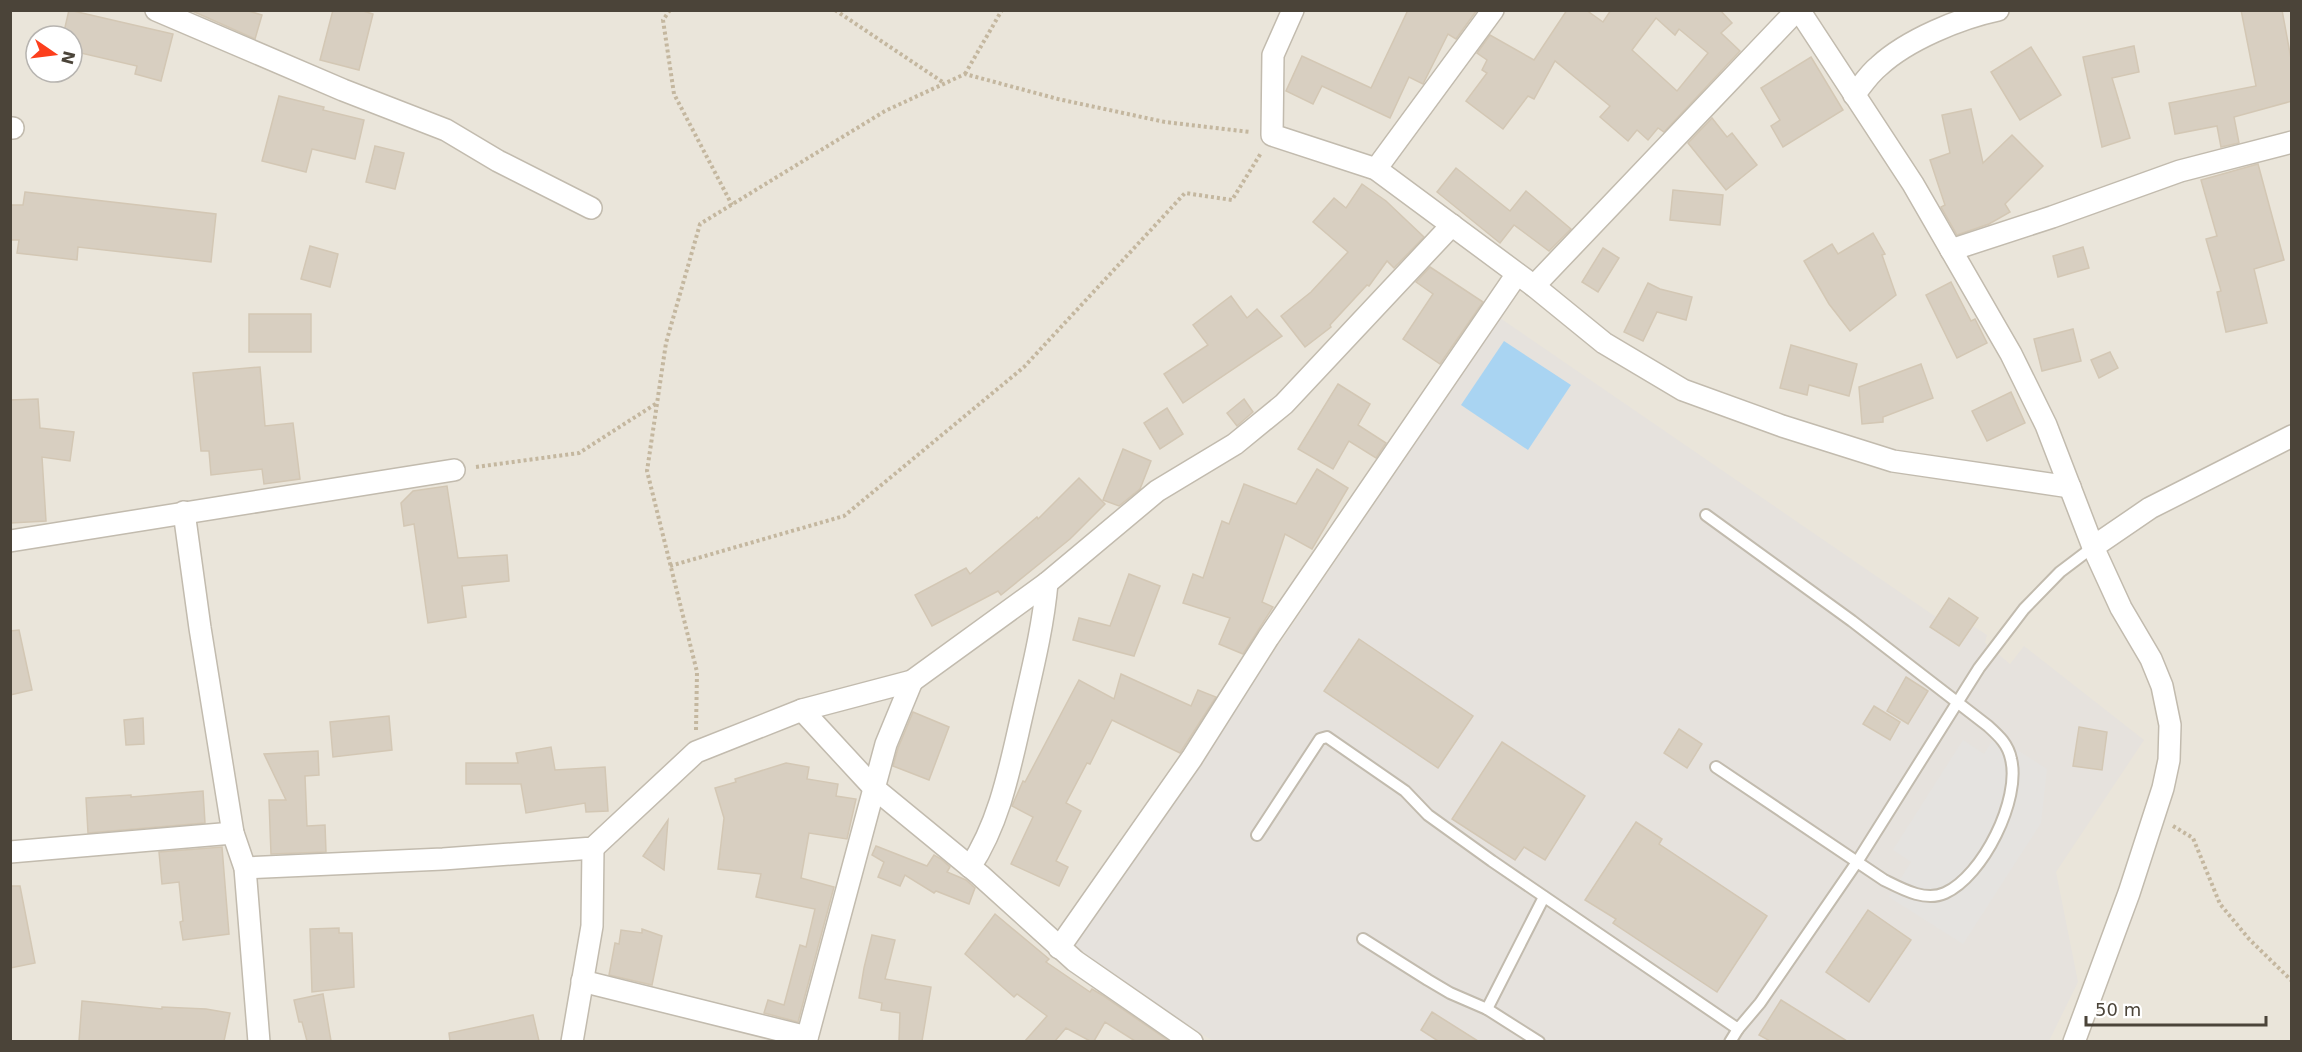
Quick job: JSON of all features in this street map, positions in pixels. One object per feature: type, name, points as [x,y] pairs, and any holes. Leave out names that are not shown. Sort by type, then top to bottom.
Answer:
[{"type":"street","points":[[156,10],[343,90],[446,130],[498,161],[591,208]]},
{"type":"street","points":[[1293,10],[1273,55],[1272,135],[1376,169],[1534,286],[1604,343],[1683,390],[1782,426],[1893,462],[2070,487]]},
{"type":"street","points":[[1376,169],[1493,10]]},
{"type":"street","points":[[1534,286],[1798,10],[1913,184],[2016,364],[2046,425],[2093,547],[2121,608],[2151,660],[2162,686],[2170,725],[2169,760],[2129,893],[2074,1041]]},
{"type":"street","points":[[1854,95],[1878,66],[1912,43],[1961,21],[1998,10]]},
{"type":"street","points":[[1951,250],[2180,171],[2292,142]]},
{"type":"street","points":[[245,868],[443,859],[593,848],[696,752],[802,710],[912,681],[1047,583],[1157,491],[1235,444],[1284,404],[1452,225]]},
{"type":"street","points":[[1059,948],[1192,758],[1268,638],[1517,274]]},
{"type":"street","points":[[2093,547],[2150,508],[2292,436]]},
{"type":"street","points":[[10,541],[453,470]]},
{"type":"street","points":[[184,512],[233,833],[245,868],[259,1041]]},
{"type":"street","points":[[970,867],[984,847],[1009,772],[1043,623],[1047,583]]},
{"type":"street","points":[[582,981],[806,1039],[886,744],[912,681]]},
{"type":"street","points":[[802,710],[874,788],[970,867],[1059,948],[1192,1041]]},
{"type":"street","points":[[10,852],[233,833]]},
{"type":"street","points":[[572,1041],[591,926],[593,848]]},
{"type":"lane","points":[[1706,515],[1852,621],[1988,726],[2006,744],[2012,760],[2013,779],[2011,796],[2001,823],[1983,857],[1961,882],[1944,893],[1928,896],[1908,892],[1857,862],[1716,767]]},
{"type":"lane","points":[[1730,1041],[1760,1003],[1857,862],[1957,701],[2024,609],[2060,572],[2093,547]]},
{"type":"lane","points":[[1257,835],[1320,739],[1327,737],[1396,784],[1435,820],[1738,1029]]},
{"type":"lane","points":[[1487,1009],[1544,897]]},
{"type":"lane","points":[[1363,939],[1450,993],[1487,1009],[1539,1041]]},
{"type":"path","points":[[670,10],[663,20],[674,94],[732,205]]},
{"type":"path","points":[[835,10],[945,83]]},
{"type":"path","points":[[696,752],[697,672],[647,471],[666,343],[700,224],[885,111],[964,74],[1002,10]]},
{"type":"path","points":[[670,566],[844,516],[1024,367],[1185,193],[1232,200],[1272,135],[1165,122],[1058,99],[964,74]]},
{"type":"path","points":[[453,470],[579,453],[657,403]]},
{"type":"path","points":[[2154,815],[2193,838],[2220,904],[2250,939],[2292,981]]},
{"type":"shaded area","points":[[10,11],[2291,11],[2291,1041],[11,1041]]},
{"type":"shaded area","points":[[1500,318],[1936,617],[1949,598],[1978,618],[1973,626],[1987,635],[1985,643],[2010,664],[2024,646],[2144,740],[2056,872],[2078,982],[2049,1041],[1213,1041],[1072,950]]},
{"type":"shaded area","points":[[1995,736],[2047,769],[2041,823],[1963,944],[1889,897],[1911,862],[1893,850],[1963,740],[1984,754]]},
{"type":"water","points":[[1504,341],[1571,385],[1528,450],[1461,405]]},
{"type":"building","points":[[69,10],[173,34],[161,81],[135,74],[137,66],[84,54],[84,24],[66,24]]},
{"type":"building","points":[[190,10],[245,10],[262,15],[255,39]]},
{"type":"building","points":[[333,10],[360,10],[373,14],[359,70],[320,60]]},
{"type":"building","points":[[1408,10],[1477,10],[1456,39],[1448,34],[1423,84],[1409,77],[1390,118],[1322,86],[1313,104],[1286,91],[1302,56],[1371,88]]},
{"type":"building","points":[[1567,10],[1586,10],[1603,22],[1611,10],[1720,10],[1732,23],[1721,33],[1740,51],[1664,132],[1658,128],[1648,140],[1637,130],[1628,141],[1600,117],[1610,106],[1555,61],[1534,99],[1528,96],[1503,129],[1466,101],[1487,73],[1482,70],[1487,60],[1477,53],[1490,35],[1534,60]],"holes":[[[1656,18],[1675,35],[1679,29],[1708,53],[1677,91],[1632,50]]]},
{"type":"building","points":[[2241,10],[2282,10],[2292,64],[2292,101],[2234,117],[2239,143],[2221,147],[2217,126],[2175,134],[2169,103],[2256,86]]},
{"type":"building","points":[[2134,46],[2139,72],[2112,78],[2130,138],[2102,147],[2083,57]]},
{"type":"building","points":[[2031,47],[2061,95],[2020,120],[1991,72]]},
{"type":"building","points":[[1811,57],[1843,110],[1783,147],[1771,126],[1780,120],[1761,88]]},
{"type":"building","points":[[279,96],[364,120],[355,159],[312,149],[306,172],[262,161]]},
{"type":"building","points":[[1971,109],[1983,163],[2012,135],[2043,166],[2005,204],[2010,212],[1989,224],[1957,235],[1941,207],[1945,205],[1930,160],[1950,153],[1942,115]]},
{"type":"building","points":[[1712,118],[1727,137],[1732,133],[1757,165],[1726,190],[1688,143]]},
{"type":"building","points":[[375,146],[404,153],[395,189],[366,182]]},
{"type":"building","points":[[2258,164],[2284,260],[2254,269],[2267,323],[2226,332],[2217,292],[2221,291],[2206,239],[2217,236],[2201,180]]},
{"type":"building","points":[[1456,168],[1510,211],[1526,191],[1571,229],[1549,251],[1514,225],[1500,243],[1437,192]]},
{"type":"building","points":[[1362,184],[1386,201],[1424,237],[1394,268],[1387,261],[1369,286],[1367,285],[1330,325],[1331,327],[1305,347],[1281,316],[1311,292],[1348,252],[1313,222],[1334,198],[1346,208]]},
{"type":"building","points":[[1673,190],[1723,195],[1720,225],[1670,220]]},
{"type":"building","points":[[25,192],[216,214],[211,262],[78,247],[77,260],[17,253],[19,240],[10,240],[10,205],[23,205]]},
{"type":"building","points":[[1873,233],[1885,254],[1882,255],[1896,295],[1850,331],[1829,304],[1804,261],[1832,244],[1838,254]]},
{"type":"building","points":[[310,246],[338,254],[330,287],[301,279]]},
{"type":"building","points":[[2083,247],[2089,268],[2058,277],[2053,256]]},
{"type":"building","points":[[1603,248],[1619,258],[1598,292],[1582,282]]},
{"type":"building","points":[[1430,267],[1483,302],[1440,364],[1403,339],[1433,294],[1416,282]]},
{"type":"building","points":[[1951,282],[1971,321],[1975,319],[1987,343],[1957,358],[1926,295]]},
{"type":"building","points":[[1648,283],[1660,289],[1692,297],[1686,320],[1657,312],[1643,341],[1624,332]]},
{"type":"building","points":[[1231,296],[1247,318],[1257,309],[1282,336],[1183,403],[1164,374],[1208,345],[1193,325]]},
{"type":"building","points":[[249,314],[311,314],[311,352],[249,352]]},
{"type":"building","points":[[2073,329],[2081,361],[2042,371],[2034,339]]},
{"type":"building","points":[[1791,345],[1857,364],[1849,396],[1809,385],[1807,395],[1780,388]]},
{"type":"building","points":[[2110,352],[2118,368],[2099,378],[2091,360]]},
{"type":"building","points":[[1921,364],[1933,398],[1883,417],[1883,422],[1862,424],[1859,387]]},
{"type":"building","points":[[260,367],[265,426],[293,423],[300,479],[264,484],[262,469],[211,475],[209,451],[201,451],[193,373]]},
{"type":"building","points":[[1338,384],[1370,404],[1358,425],[1386,443],[1376,458],[1349,441],[1333,469],[1298,449]]},
{"type":"building","points":[[2011,392],[2025,423],[1987,441],[1972,411]]},
{"type":"building","points":[[38,399],[40,428],[74,432],[70,461],[42,457],[46,521],[11,523],[10,400]]},
{"type":"building","points":[[1244,399],[1253,412],[1237,426],[1227,413]]},
{"type":"building","points":[[1167,408],[1183,434],[1160,449],[1144,423]]},
{"type":"building","points":[[1123,449],[1151,461],[1140,489],[1119,506],[1103,500]]},
{"type":"building","points":[[1317,469],[1348,488],[1312,549],[1285,534],[1262,602],[1273,607],[1243,654],[1219,644],[1230,618],[1183,603],[1193,574],[1203,578],[1222,521],[1229,524],[1244,484],[1296,504]]},
{"type":"building","points":[[1079,478],[1105,504],[1070,539],[1001,595],[998,591],[932,626],[915,595],[966,568],[970,574],[1037,517],[1038,519]]},
{"type":"building","points":[[447,486],[458,558],[507,555],[509,581],[462,586],[466,617],[428,623],[414,524],[404,526],[401,503],[413,491]]},
{"type":"building","points":[[1129,574],[1160,586],[1134,656],[1073,640],[1079,618],[1110,626]]},
{"type":"building","points":[[1949,598],[1978,618],[1959,646],[1930,627]]},
{"type":"building","points":[[19,630],[32,690],[10,695],[10,631]]},
{"type":"building","points":[[1359,639],[1473,716],[1438,768],[1324,691]]},
{"type":"building","points":[[1121,674],[1191,706],[1198,690],[1216,697],[1180,753],[1112,720],[1090,764],[1087,763],[1066,803],[1081,811],[1056,861],[1068,867],[1059,886],[1011,864],[1033,817],[1012,806],[1023,781],[1025,782],[1079,680],[1114,699]]},
{"type":"building","points":[[1906,677],[1928,691],[1908,724],[1887,711]]},
{"type":"building","points":[[1874,706],[1900,722],[1890,740],[1863,724]]},
{"type":"building","points":[[913,712],[949,727],[929,780],[893,766]]},
{"type":"building","points":[[389,716],[392,750],[333,757],[330,722]]},
{"type":"building","points":[[143,718],[144,744],[126,745],[124,720]]},
{"type":"building","points":[[2079,727],[2107,732],[2102,770],[2073,766]]},
{"type":"building","points":[[1679,729],[1702,744],[1687,768],[1664,753]]},
{"type":"building","points":[[1502,742],[1585,796],[1545,860],[1524,847],[1515,860],[1452,819]]},
{"type":"building","points":[[551,747],[555,770],[605,767],[608,811],[586,812],[585,803],[526,813],[521,784],[466,784],[466,763],[518,763],[516,753]]},
{"type":"building","points":[[318,751],[319,775],[305,776],[307,826],[325,825],[326,852],[271,854],[269,800],[286,800],[264,754]]},
{"type":"building","points":[[786,763],[809,767],[807,779],[838,784],[836,796],[856,799],[847,839],[809,833],[801,878],[834,887],[798,1022],[764,1013],[768,1000],[784,1005],[800,945],[806,947],[815,909],[756,897],[761,874],[718,869],[724,818],[715,788],[736,782],[735,779]]},
{"type":"building","points":[[203,791],[205,823],[88,833],[86,798]]},
{"type":"building","points":[[668,820],[664,870],[643,856]]},
{"type":"building","points":[[1636,822],[1662,839],[1659,844],[1767,916],[1717,992],[1613,923],[1616,919],[1585,900]]},
{"type":"building","points":[[876,846],[927,866],[934,855],[941,859],[950,867],[947,872],[966,880],[975,888],[969,904],[936,891],[934,893],[905,875],[900,886],[878,877],[884,862],[872,855]]},
{"type":"building","points":[[222,847],[229,934],[183,940],[179,882],[162,884],[159,852]]},
{"type":"building","points":[[10,886],[20,886],[35,963],[10,968]]},
{"type":"building","points":[[1868,910],[1911,940],[1869,1002],[1826,972]]},
{"type":"building","points":[[995,914],[1049,959],[1046,962],[1090,992],[1092,989],[1102,995],[1169,1041],[1135,1041],[1105,1022],[1094,1041],[1066,1028],[1055,1041],[1025,1041],[1047,1016],[1017,994],[1014,997],[965,954]]},
{"type":"building","points":[[339,928],[339,933],[352,933],[354,987],[312,992],[310,929]]},
{"type":"building","points":[[642,929],[662,936],[652,985],[609,975],[615,943],[619,944],[621,930],[642,933]]},
{"type":"building","points":[[872,935],[895,940],[885,979],[931,987],[922,1041],[899,1041],[900,1013],[881,1010],[882,1003],[859,998]]},
{"type":"building","points":[[323,994],[331,1041],[307,1041],[302,1022],[299,1022],[294,1000]]},
{"type":"building","points":[[1781,1000],[1847,1041],[1770,1041],[1759,1035]]},
{"type":"building","points":[[82,1001],[162,1009],[162,1007],[206,1009],[230,1013],[224,1041],[79,1041]]},
{"type":"building","points":[[1432,1012],[1478,1041],[1438,1041],[1421,1030]]},
{"type":"building","points":[[533,1015],[539,1041],[450,1041],[449,1033]]}]
